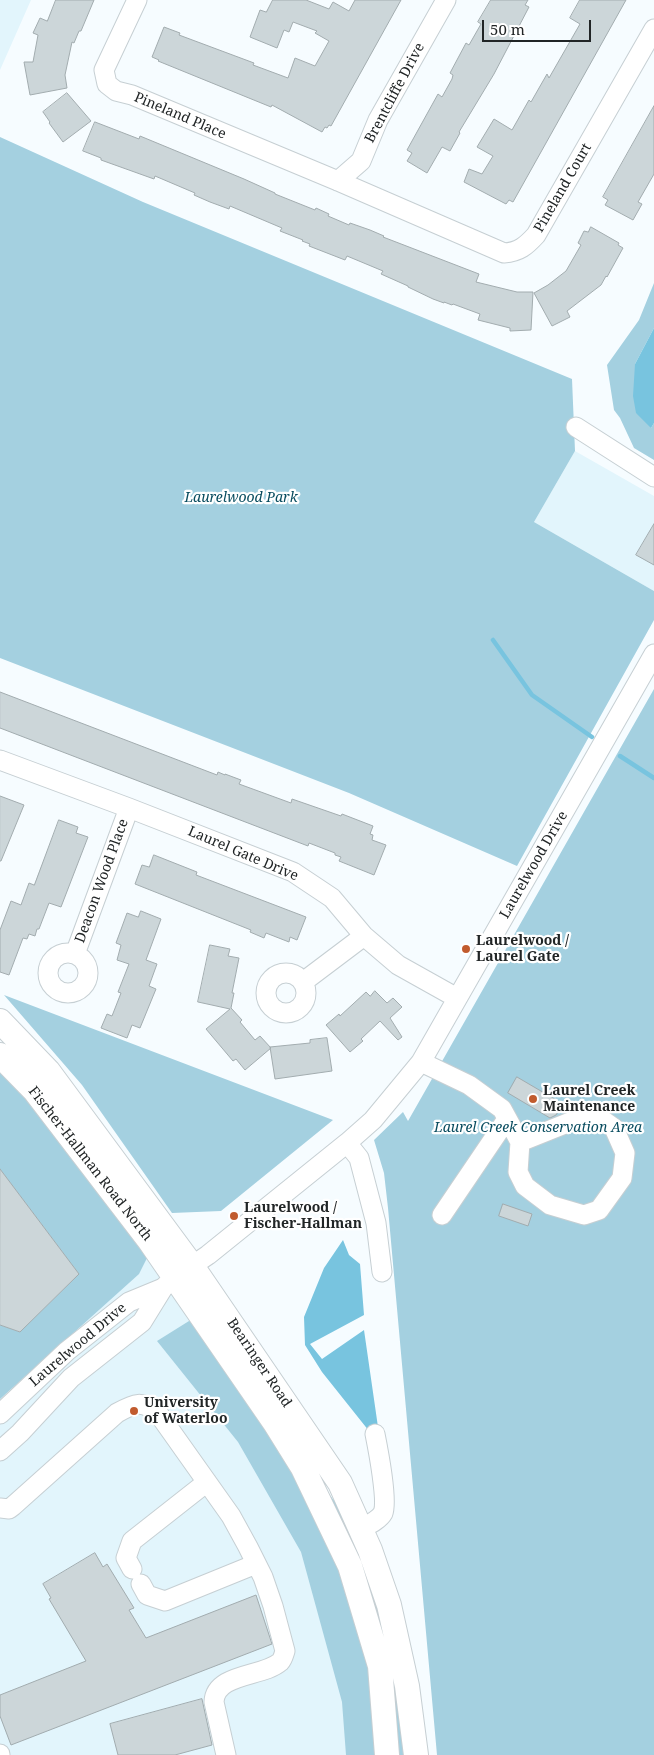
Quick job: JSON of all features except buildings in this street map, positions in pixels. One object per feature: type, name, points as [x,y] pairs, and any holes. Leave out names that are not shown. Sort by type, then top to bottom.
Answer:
[{"type":"main road","name":"Bearinger Road","points":[[0,1021],[48,1071],[176,1277],[275,1422],[303,1468],[350,1566],[380,1666],[387,1755]]},
{"type":"main road","name":"Fischer-Hallman Road North","points":[[0,1055],[35,1091],[176,1277]]},
{"type":"main road","name":"Bearinger Road","points":[[176,1277],[340,1483],[370,1550],[389,1605],[407,1686],[416,1755]]},
{"type":"street","name":"Pineland Place","points":[[137,0],[104,70],[107,84],[116,91],[132,95],[338,181]]},
{"type":"street","name":"Brentcliffe Drive","points":[[338,181],[360,161],[378,120],[446,0]]},
{"type":"street","name":"Pineland Court","points":[[338,181],[504,253],[515,252],[526,246],[536,235],[654,29]]},
{"type":"street","points":[[576,427],[654,477]]},
{"type":"street","name":"Laurelwood Drive","points":[[0,1414],[67,1350],[129,1302],[176,1277],[208,1255],[373,1120],[422,1062],[654,654]]},
{"type":"street","name":"Laurel Gate Drive","points":[[0,760],[293,872],[332,898],[364,936],[398,965],[457,998]]},
{"type":"street","name":"Deacon Wood Place","points":[[75,954],[129,808]]},
{"type":"street","points":[[303,982],[364,936]]},
{"type":"street","points":[[422,1062],[469,1085],[502,1109],[520,1142],[518,1172],[525,1186],[550,1206],[584,1215],[599,1210],[622,1178],[625,1153],[614,1128],[597,1116],[570,1122],[520,1142]]},
{"type":"street","points":[[442,1215],[507,1119]]},
{"type":"street","points":[[347,1143],[359,1158],[361,1164],[376,1223],[382,1272]]},
{"type":"street","name":"Laurelwood Drive","points":[[0,1451],[20,1433],[71,1378],[142,1322],[176,1277]]},
{"type":"street","points":[[1,1510],[13,1506],[118,1413],[135,1404],[146,1405],[158,1413],[231,1516],[256,1564],[273,1606],[285,1651],[280,1662],[218,1688],[214,1695],[226,1755]]},
{"type":"street","points":[[361,1529],[374,1521],[383,1512],[384,1495],[376,1434]]},
{"type":"street","points":[[207,1482],[132,1540],[126,1558],[148,1594],[165,1601],[256,1564]]},
{"type":"shaded area","points":[[0,0],[31,0],[0,70]]},
{"type":"shaded area","points":[[654,328],[654,423],[651,428],[636,413],[633,396],[635,364]]},
{"type":"shaded area","points":[[575,451],[654,496],[654,591],[534,522]]},
{"type":"shaded area","name":"University of Waterloo","points":[[0,1059],[197,1316],[408,1755],[0,1755]]},
{"type":"shaded area","points":[[343,1240],[349,1255],[360,1264],[364,1315],[310,1344],[322,1359],[364,1330],[378,1427],[369,1431],[322,1372],[305,1345],[304,1317],[324,1268]]},
{"type":"green space","name":"Laurelwood Park","points":[[0,137],[143,202],[572,379],[575,451],[534,522],[654,591],[654,620],[517,866],[349,793],[0,658]]},
{"type":"green space","points":[[654,283],[654,328],[635,364],[651,428],[654,423],[654,460],[634,448],[620,418],[614,410],[607,365],[639,320]]},
{"type":"green space","name":"Laurel Creek Conservation Area","points":[[654,689],[654,1755],[437,1755],[388,1208],[384,1173],[374,1140],[403,1112],[408,1121]]},
{"type":"green space","points":[[4,995],[333,1120],[221,1211],[172,1213],[82,1085]]},
{"type":"green space","points":[[0,1059],[149,1254],[139,1274],[0,1399],[0,1325],[20,1332],[79,1274],[0,1169]]},
{"type":"green space","points":[[197,1316],[338,1506],[375,1587],[402,1701],[408,1755],[346,1755],[342,1702],[301,1552],[238,1442],[157,1341]]},
{"type":"waterway","points":[[493,640],[532,695],[592,737]]},
{"type":"waterway","points":[[620,756],[654,778]]},
{"type":"place","name":"Laurelwood / Laurel Gate","points":[[466,949]]},
{"type":"place","name":"Laurel Creek Maintenance","points":[[533,1099]]},
{"type":"place","name":"Laurelwood / Fischer-Hallman","points":[[234,1216]]},
{"type":"place","name":"University of Waterloo","points":[[134,1411]]}]
